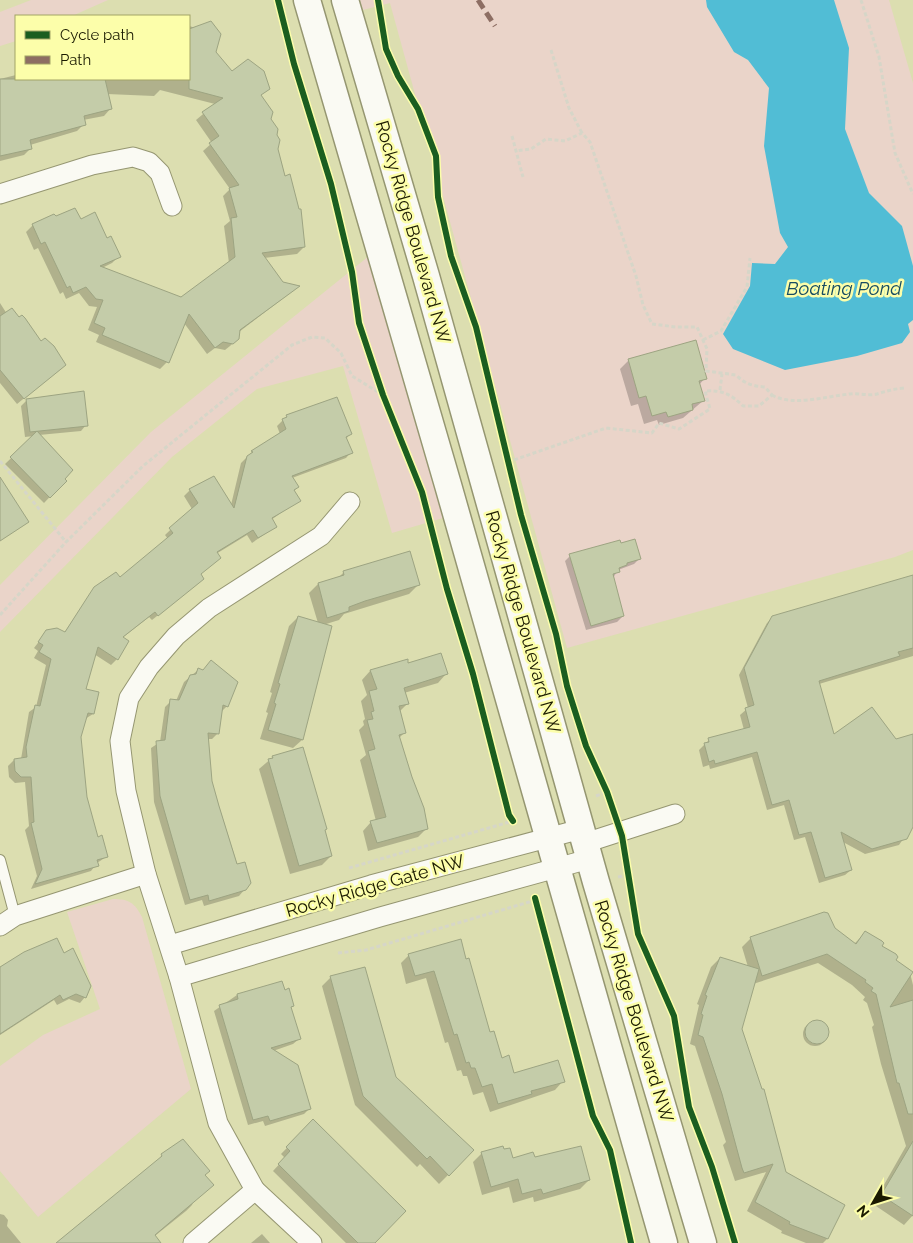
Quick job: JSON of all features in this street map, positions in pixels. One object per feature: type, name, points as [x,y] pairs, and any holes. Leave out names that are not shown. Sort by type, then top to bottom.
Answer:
[{"type":"street","name":"Rocky Ridge Boulevard NW","points":[[307,0],[664,1243]]},
{"type":"street","name":"Rocky Ridge Boulevard NW","points":[[345,0],[426,276],[585,844],[702,1243]]},
{"type":"street","points":[[0,194],[92,165],[133,157],[149,162],[160,173],[172,206]]},
{"type":"street","points":[[312,1243],[255,1190],[218,1123],[170,945],[146,874],[126,791],[120,740],[129,698],[149,667],[176,636],[209,608],[321,536],[350,502]]},
{"type":"street","points":[[585,844],[675,814]]},
{"type":"street","name":"Rocky Ridge Gate NW","points":[[170,945],[371,885],[548,838],[585,844]]},
{"type":"street","name":"Rocky Ridge Gate NW","points":[[179,977],[380,917],[557,868],[585,844]]},
{"type":"street","points":[[8,921],[146,874]]},
{"type":"street","points":[[193,1243],[255,1190]]},
{"type":"lane","points":[[0,860],[8,921]]},
{"type":"path","points":[[861,0],[879,57],[895,152],[913,194]]},
{"type":"path","points":[[552,50],[570,108],[582,133],[590,142],[636,276],[643,305],[652,324],[697,327],[707,350],[706,371],[736,374],[742,381],[752,386],[765,387],[779,398],[818,400],[849,394],[877,394],[886,390],[904,388]]},
{"type":"path","points":[[515,152],[530,149],[546,139],[565,141],[582,133]]},
{"type":"path","points":[[512,136],[523,177]]},
{"type":"path","points":[[703,340],[721,331],[747,286],[750,258]]},
{"type":"path","points":[[0,615],[66,542],[143,466],[292,345],[312,337],[325,338],[341,353],[352,376],[383,395]]},
{"type":"path","points":[[720,390],[722,374]]},
{"type":"path","points":[[380,386],[387,404]]},
{"type":"path","points":[[506,452],[509,464],[606,428],[652,433],[659,423],[679,429],[710,409],[705,391],[720,390],[732,395],[743,406],[759,406],[772,394]]},
{"type":"path","points":[[0,461],[66,542]]},
{"type":"path","points":[[604,785],[621,832],[628,881]]},
{"type":"path","points":[[328,953],[366,950],[529,902],[534,898],[537,908]]},
{"type":"shaded area","points":[[31,0],[108,0],[74,15],[15,15],[15,41],[0,46],[0,12]]},
{"type":"shaded area","points":[[360,0],[889,0],[913,83],[913,550],[895,557],[567,648],[390,3],[363,10]]},
{"type":"shaded area","points":[[369,256],[443,518],[392,533],[343,366],[257,389],[172,457],[0,632],[0,585],[151,432]]},
{"type":"shaded area","points":[[113,899],[131,903],[137,908],[142,917],[191,1089],[38,1217],[0,1171],[0,1066],[43,1035],[100,1009],[67,912]]},
{"type":"water","name":"Boating Pond","points":[[706,0],[834,0],[849,48],[845,129],[869,193],[902,226],[913,266],[913,320],[908,324],[910,332],[902,343],[857,356],[785,370],[733,349],[723,334],[750,286],[752,263],[775,264],[788,247],[780,233],[764,146],[769,88],[748,60],[734,52],[707,7]]},
{"type":"building","points":[[211,21],[221,34],[216,52],[232,71],[248,59],[264,71],[270,89],[261,95],[273,112],[271,119],[278,129],[277,135],[280,140],[278,149],[285,176],[290,174],[299,209],[301,209],[305,247],[262,253],[283,282],[300,286],[240,330],[239,339],[233,344],[223,342],[215,348],[189,314],[169,363],[102,335],[105,328],[94,323],[103,300],[96,299],[86,287],[73,293],[70,286],[67,288],[45,242],[41,244],[32,224],[54,214],[56,216],[75,208],[81,219],[95,212],[107,238],[111,236],[121,257],[100,266],[181,297],[235,257],[231,218],[237,217],[229,188],[239,185],[209,143],[219,136],[202,112],[223,98],[189,89],[190,29]]},
{"type":"building","points":[[0,79],[105,80],[112,109],[84,116],[86,125],[30,140],[32,149],[0,156]]},
{"type":"building","points":[[12,308],[19,317],[22,315],[25,318],[41,341],[45,338],[54,346],[66,365],[24,399],[0,370],[0,316]]},
{"type":"building","points":[[696,340],[707,379],[699,381],[705,401],[692,404],[693,410],[668,417],[666,412],[652,416],[646,396],[639,398],[628,359]]},
{"type":"building","points":[[84,391],[88,426],[30,432],[26,399]]},
{"type":"building","points":[[337,397],[352,434],[346,437],[353,453],[292,476],[299,487],[294,490],[301,501],[272,518],[277,527],[258,538],[253,530],[217,552],[221,558],[201,574],[204,579],[158,616],[155,612],[123,637],[129,641],[118,660],[98,647],[86,689],[99,692],[94,714],[88,713],[81,737],[87,797],[98,837],[102,835],[108,857],[97,860],[99,866],[35,884],[42,869],[31,823],[34,822],[31,777],[21,777],[15,771],[14,759],[27,757],[26,747],[35,705],[40,706],[51,659],[39,652],[43,645],[38,642],[46,630],[57,628],[65,632],[94,587],[116,572],[120,577],[173,533],[169,528],[198,503],[189,489],[214,476],[234,508],[247,456],[253,452],[251,451],[286,429],[282,419],[287,417],[286,415]]},
{"type":"building","points":[[37,431],[73,470],[65,479],[67,481],[50,498],[10,457]]},
{"type":"building","points":[[0,477],[29,522],[0,541]]},
{"type":"building","points":[[635,539],[641,559],[627,563],[627,565],[619,568],[620,572],[613,574],[624,616],[591,626],[569,554],[620,540],[621,543]]},
{"type":"building","points":[[410,551],[420,585],[365,601],[349,607],[349,611],[327,618],[318,583],[344,575],[343,571]]},
{"type":"building","points":[[913,575],[913,648],[898,652],[900,656],[819,681],[834,734],[872,707],[896,739],[913,734],[913,827],[907,839],[872,849],[841,832],[852,870],[825,878],[811,832],[799,835],[789,800],[772,805],[757,752],[715,764],[714,760],[709,762],[704,743],[709,742],[708,738],[750,727],[745,708],[754,705],[744,668],[772,616]]},
{"type":"building","points":[[298,616],[332,626],[303,740],[268,730],[276,704],[274,703],[280,684],[278,683]]},
{"type":"building","points":[[441,653],[448,674],[404,688],[409,704],[399,706],[406,733],[399,735],[424,808],[428,829],[377,843],[370,821],[386,817],[368,751],[375,749],[367,720],[373,719],[371,712],[374,711],[369,691],[377,689],[370,670],[408,659],[408,663]]},
{"type":"building","points":[[211,660],[238,682],[228,707],[223,705],[219,734],[208,733],[212,781],[219,806],[237,864],[245,862],[251,883],[246,890],[209,901],[208,895],[190,900],[160,796],[156,741],[165,740],[170,699],[179,700],[190,675],[196,674],[198,668],[203,670]]},
{"type":"building","points":[[303,747],[327,829],[325,830],[332,856],[299,866],[268,759],[273,758],[272,756]]},
{"type":"building","points":[[824,912],[828,913],[835,928],[856,944],[865,931],[882,941],[884,943],[882,946],[896,954],[898,957],[896,960],[913,972],[890,1007],[913,1000],[913,1114],[908,1114],[899,1083],[897,1083],[876,994],[871,991],[873,988],[865,982],[866,980],[827,954],[762,976],[750,937]]},
{"type":"building","points":[[57,938],[64,953],[73,948],[91,986],[86,998],[76,994],[63,1000],[60,995],[0,1034],[0,967],[24,952]]},
{"type":"building","points":[[461,939],[466,959],[469,958],[490,1032],[494,1031],[502,1058],[509,1055],[514,1073],[558,1060],[565,1082],[531,1091],[532,1094],[498,1104],[492,1084],[482,1087],[475,1068],[471,1068],[469,1062],[466,1063],[457,1034],[454,1035],[434,971],[415,976],[408,954]]},
{"type":"building","points":[[720,957],[759,969],[742,1029],[762,1089],[764,1089],[786,1172],[845,1205],[828,1239],[789,1224],[790,1222],[755,1202],[773,1164],[744,1173],[722,1094],[703,1037],[698,1035],[703,1015],[701,1014],[707,996],[705,995]]},
{"type":"building","points":[[365,967],[396,1077],[474,1150],[449,1176],[430,1156],[427,1159],[363,1096],[330,976]]},
{"type":"building","points":[[282,981],[285,990],[289,988],[294,1006],[291,1007],[301,1039],[271,1048],[298,1065],[311,1109],[270,1121],[268,1116],[253,1120],[219,1005],[238,999],[237,994]]},
{"type":"building","points":[[817,1020],[822,1021],[828,1027],[828,1037],[822,1043],[817,1044],[812,1043],[806,1037],[805,1032],[806,1027],[812,1021]]},
{"type":"building","points":[[313,1119],[406,1211],[375,1243],[358,1243],[278,1164],[290,1151],[286,1147]]},
{"type":"building","points":[[183,1139],[210,1171],[205,1175],[214,1185],[155,1235],[161,1243],[56,1243],[162,1156],[161,1154]]},
{"type":"building","points":[[913,1141],[913,1216],[881,1195]]},
{"type":"building","points":[[503,1146],[504,1149],[510,1148],[513,1158],[533,1152],[535,1157],[581,1146],[590,1180],[543,1194],[541,1189],[522,1194],[518,1179],[491,1187],[481,1152]]},
{"type":"marked path","points":[[478,0],[495,26]]},
{"type":"cycle path","points":[[278,0],[294,64],[331,184],[352,272],[359,323],[383,395],[422,492],[447,589],[473,674],[509,815],[513,821]]},
{"type":"cycle path","points":[[378,0],[386,49],[398,76],[418,109],[436,156],[438,197],[451,256],[476,327],[521,515],[556,634],[567,686],[586,746],[607,792],[622,836],[638,934],[674,1016],[689,1107],[712,1167],[735,1243]]},
{"type":"cycle path","points":[[535,898],[593,1116],[610,1150],[631,1243]]}]
